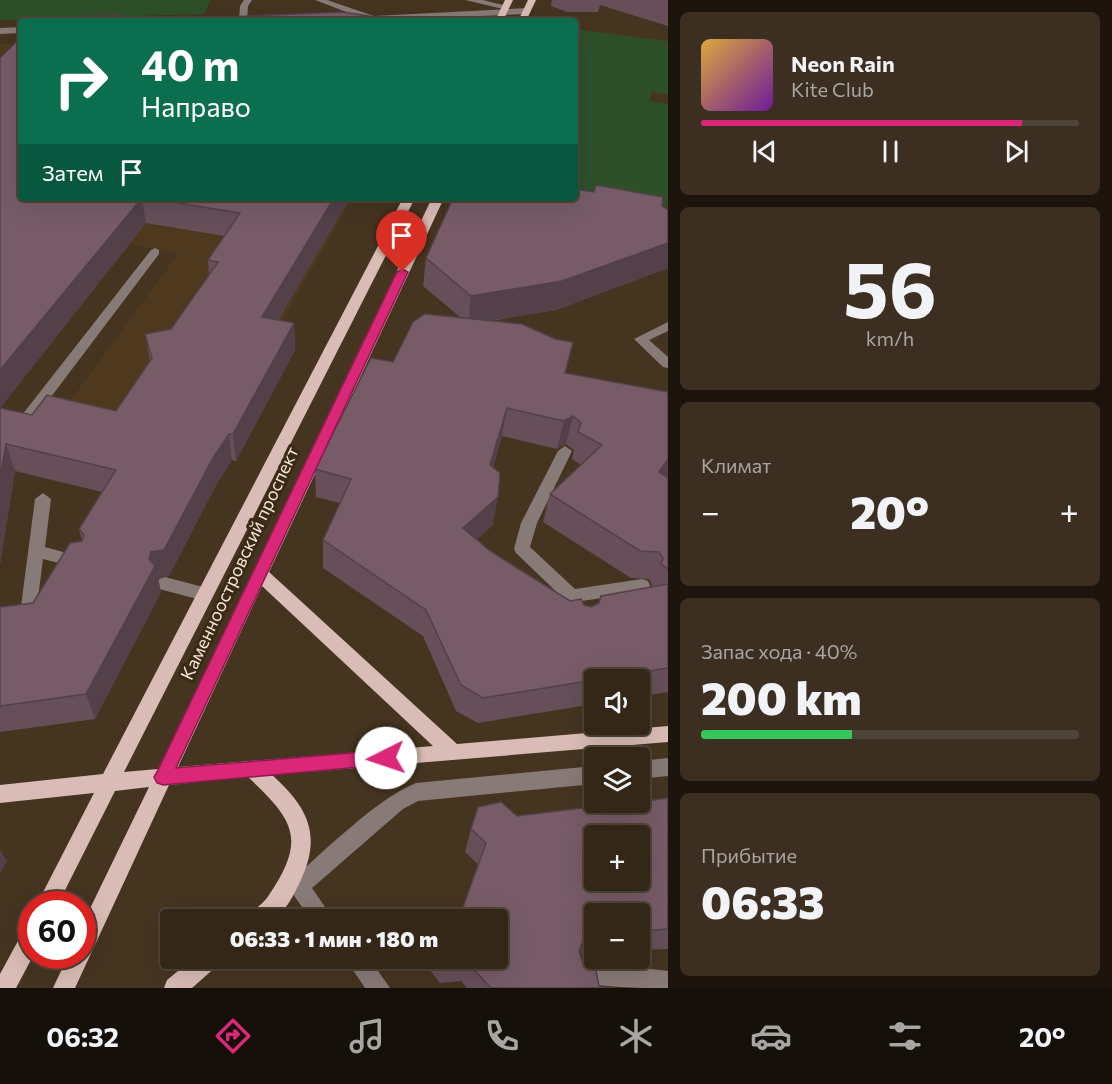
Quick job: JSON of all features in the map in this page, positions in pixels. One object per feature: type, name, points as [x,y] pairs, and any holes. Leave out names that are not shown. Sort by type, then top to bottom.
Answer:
[{"type":"main road","points":[[524,18],[532,0]]},
{"type":"main road","name":"Каменноостровский проспект","points":[[54,891],[407,201]]},
{"type":"main road","name":"Каменноостровский проспект","points":[[96,919],[437,201]]},
{"type":"main road","points":[[259,573],[454,753]]},
{"type":"main road","points":[[650,733],[668,734]]},
{"type":"main road","points":[[0,794],[251,768],[454,753],[600,735]]},
{"type":"main road","points":[[251,768],[292,808],[302,827],[302,851],[290,885],[269,909]]},
{"type":"main road","points":[[271,909],[298,887]]},
{"type":"main road","points":[[4,988],[18,962]]},
{"type":"main road","points":[[64,988],[74,969]]},
{"type":"main road","points":[[175,988],[198,969]]},
{"type":"street","points":[[243,18],[244,6],[248,0]]},
{"type":"street","points":[[319,0],[372,18]]},
{"type":"street","points":[[361,0],[360,7],[375,18]]},
{"type":"street","points":[[469,0],[504,10]]},
{"type":"street","points":[[403,18],[504,10],[527,11]]},
{"type":"street","points":[[0,31],[18,30]]},
{"type":"street","points":[[0,426],[18,430],[155,252]]},
{"type":"street","points":[[668,326],[640,339],[668,364]]},
{"type":"street","points":[[38,404],[54,408]]},
{"type":"street","points":[[565,450],[529,523],[522,549],[572,596],[582,624]]},
{"type":"street","points":[[28,614],[43,499]]},
{"type":"street","points":[[36,551],[82,562]]},
{"type":"street","points":[[165,584],[205,594]]},
{"type":"street","points":[[572,596],[642,586]]},
{"type":"street","points":[[650,769],[668,767]]},
{"type":"street","points":[[315,909],[298,887],[396,803],[416,792],[584,776]]},
{"type":"street","points":[[364,969],[379,988]]},
{"type":"street","points":[[581,972],[668,982]]},
{"type":"shaded area","points":[[18,43],[18,201],[351,201],[193,477],[40,442],[178,254],[0,217],[0,44]]},
{"type":"green space","points":[[0,0],[211,0],[204,14],[0,20]]},
{"type":"green space","points":[[578,30],[668,41],[668,95],[652,92],[649,101],[668,104],[668,207],[578,192]]},
{"type":"building","points":[[342,12],[383,18],[205,18]]},
{"type":"building","points":[[117,15],[135,18],[60,18]]},
{"type":"building","points":[[18,40],[18,201],[140,201],[0,370],[0,58]]},
{"type":"building","points":[[596,185],[663,197],[662,206],[668,210],[668,243],[562,281],[471,296],[426,258],[452,201],[578,201],[578,190],[594,192]]},
{"type":"building","points":[[166,201],[332,201],[262,317],[294,323],[233,434],[229,434],[213,458],[164,550],[151,552],[149,559],[155,566],[86,694],[0,706],[0,607],[33,603],[70,543],[82,541],[84,535],[79,529],[116,470],[6,444],[0,477],[0,408],[32,415],[47,395],[116,411],[152,358],[145,334],[171,329],[218,262],[208,260],[240,213]]},
{"type":"building","points":[[425,314],[522,324],[555,339],[573,342],[565,373],[668,392],[668,459],[659,472],[668,478],[668,569],[661,564],[663,558],[659,552],[640,551],[550,494],[602,445],[578,432],[581,423],[573,416],[564,421],[507,408],[490,465],[500,473],[498,497],[463,528],[490,551],[570,601],[581,599],[584,605],[591,607],[599,603],[601,596],[668,584],[668,668],[650,671],[650,669],[584,669],[584,682],[483,698],[461,685],[426,610],[323,540],[351,479],[315,469],[371,358],[393,362],[413,322]]},
{"type":"building","points":[[668,798],[668,929],[650,930],[650,903],[584,903],[584,942],[579,952],[584,969],[596,969],[599,986],[610,988],[491,988],[473,969],[508,969],[508,909],[462,909],[486,843],[471,829],[478,807],[501,802],[517,816],[584,808],[584,813],[650,813],[650,800]]},
{"type":"route","points":[[386,758],[163,777],[402,272]]}]
